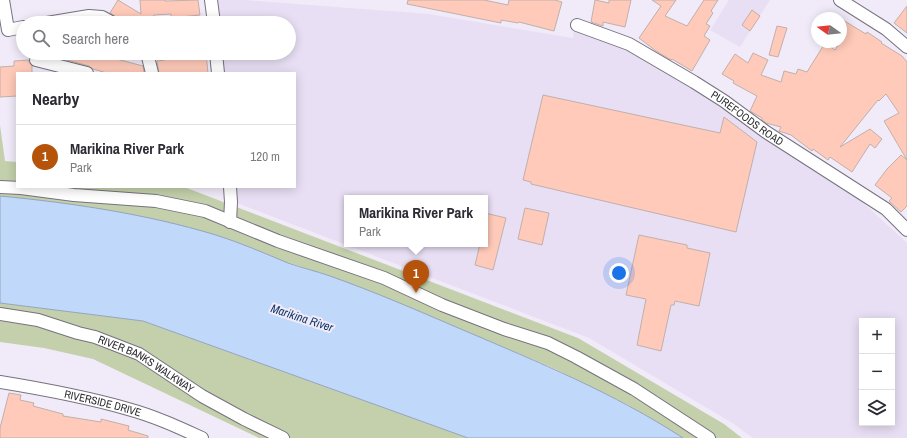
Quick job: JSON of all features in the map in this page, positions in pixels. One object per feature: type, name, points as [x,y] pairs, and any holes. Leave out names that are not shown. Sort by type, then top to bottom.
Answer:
[{"type":"street","points":[[3,0],[8,30],[16,28]]},
{"type":"street","points":[[211,0],[213,16]]},
{"type":"street","points":[[840,0],[886,29],[907,47]]},
{"type":"street","name":"PUREFOODS ROAD","points":[[577,25],[629,44],[700,86],[724,101],[766,132],[886,209],[907,230]]},
{"type":"street","points":[[36,60],[38,72]]},
{"type":"street","points":[[46,60],[84,72]]},
{"type":"street","points":[[149,60],[152,72]]},
{"type":"street","points":[[217,60],[218,72]]},
{"type":"street","points":[[0,187],[16,188]]},
{"type":"street","points":[[21,188],[74,195],[156,201],[205,211],[278,241],[384,278],[442,305],[497,326],[548,343],[634,389],[709,438]]},
{"type":"street","points":[[230,188],[230,222]]},
{"type":"street","name":"RIVER BANKS WALKWAY","points":[[0,314],[38,320],[95,337],[139,354],[202,396],[283,438]]},
{"type":"street","name":"RIVERSIDE DRIVE","points":[[0,382],[46,389],[129,409],[162,420],[202,438]]},
{"type":"shaded area","points":[[218,0],[243,0],[429,14],[573,38],[574,26],[600,32],[682,79],[859,199],[907,243],[907,438],[753,438],[734,424],[589,338],[352,247],[488,247],[488,195],[344,195],[344,244],[237,203],[236,188],[296,188],[296,72],[225,72],[224,60],[296,60],[296,16],[220,16]]},
{"type":"shaded area","points":[[729,0],[770,0],[740,47],[710,30]]},
{"type":"green space","points":[[0,125],[5,161],[16,162],[16,188],[187,188],[578,338],[724,424],[742,438],[683,438],[628,405],[553,368],[413,309],[331,277],[290,263],[15,198],[0,196]]},
{"type":"green space","points":[[0,303],[143,321],[468,438],[259,438],[93,359],[44,348],[0,342]]},
{"type":"water","name":"Marikina River","points":[[0,196],[55,202],[136,215],[225,238],[288,263],[325,274],[364,289],[519,354],[603,392],[683,438],[468,438],[143,321],[0,303]]},
{"type":"building","points":[[118,0],[141,14],[140,0],[198,0],[200,15],[171,16],[171,14],[153,16],[114,16],[110,13]]},
{"type":"building","points":[[408,0],[484,0],[508,5],[509,0],[555,0],[562,2],[554,31],[519,22],[501,20],[501,23],[407,4]]},
{"type":"building","points":[[595,0],[609,3],[609,0],[631,0],[625,27],[603,22],[603,26],[591,22]]},
{"type":"building","points":[[652,0],[676,0],[665,16],[687,26],[704,0],[718,0],[711,11],[713,13],[706,24],[710,26],[704,36],[710,40],[692,71],[656,51],[639,38],[661,6]]},
{"type":"building","points":[[907,6],[907,33],[894,23]]},
{"type":"building","points":[[752,10],[760,16],[750,31],[742,25]]},
{"type":"building","points":[[847,23],[866,34],[867,32],[902,56],[907,62],[907,160],[884,121],[899,113],[886,94],[879,101],[878,100],[840,147],[870,129],[882,139],[875,148],[870,144],[852,172],[830,157],[828,160],[813,149],[812,151],[791,135],[779,131],[781,127],[766,123],[762,120],[762,118],[750,111],[757,96],[733,83],[734,81],[722,74],[735,54],[748,63],[753,53],[768,60],[761,75],[781,82],[784,71],[796,74],[798,69],[807,72],[822,48],[832,48],[835,50],[836,48],[847,48]]},
{"type":"building","points":[[777,26],[787,28],[778,57],[769,55]]},
{"type":"building","points":[[29,60],[32,66],[32,72],[16,72],[16,96],[0,97],[0,67],[14,66],[14,61]]},
{"type":"building","points":[[67,60],[120,60],[143,66],[144,72],[104,72],[93,69],[89,66]]},
{"type":"building","points":[[207,60],[208,72],[159,72],[157,61]]},
{"type":"building","points":[[543,95],[720,133],[724,117],[757,142],[736,232],[531,184],[531,182],[523,180]]},
{"type":"building","points":[[901,155],[907,160],[907,206],[901,212],[889,201],[892,198],[875,185],[887,169]]},
{"type":"building","points":[[525,208],[549,213],[542,245],[518,239]]},
{"type":"building","points":[[488,214],[506,218],[493,270],[475,265],[479,247],[488,247]]},
{"type":"building","points":[[639,235],[687,245],[687,248],[710,253],[699,306],[675,301],[674,305],[671,305],[661,351],[637,345],[646,299],[626,295]]},
{"type":"building","points":[[9,393],[21,395],[20,400],[34,403],[33,406],[63,414],[63,416],[101,422],[101,419],[129,426],[128,430],[148,436],[148,438],[0,438],[0,428]]},
{"type":"place","name":"Marikina River Park","points":[[416,293]]}]
